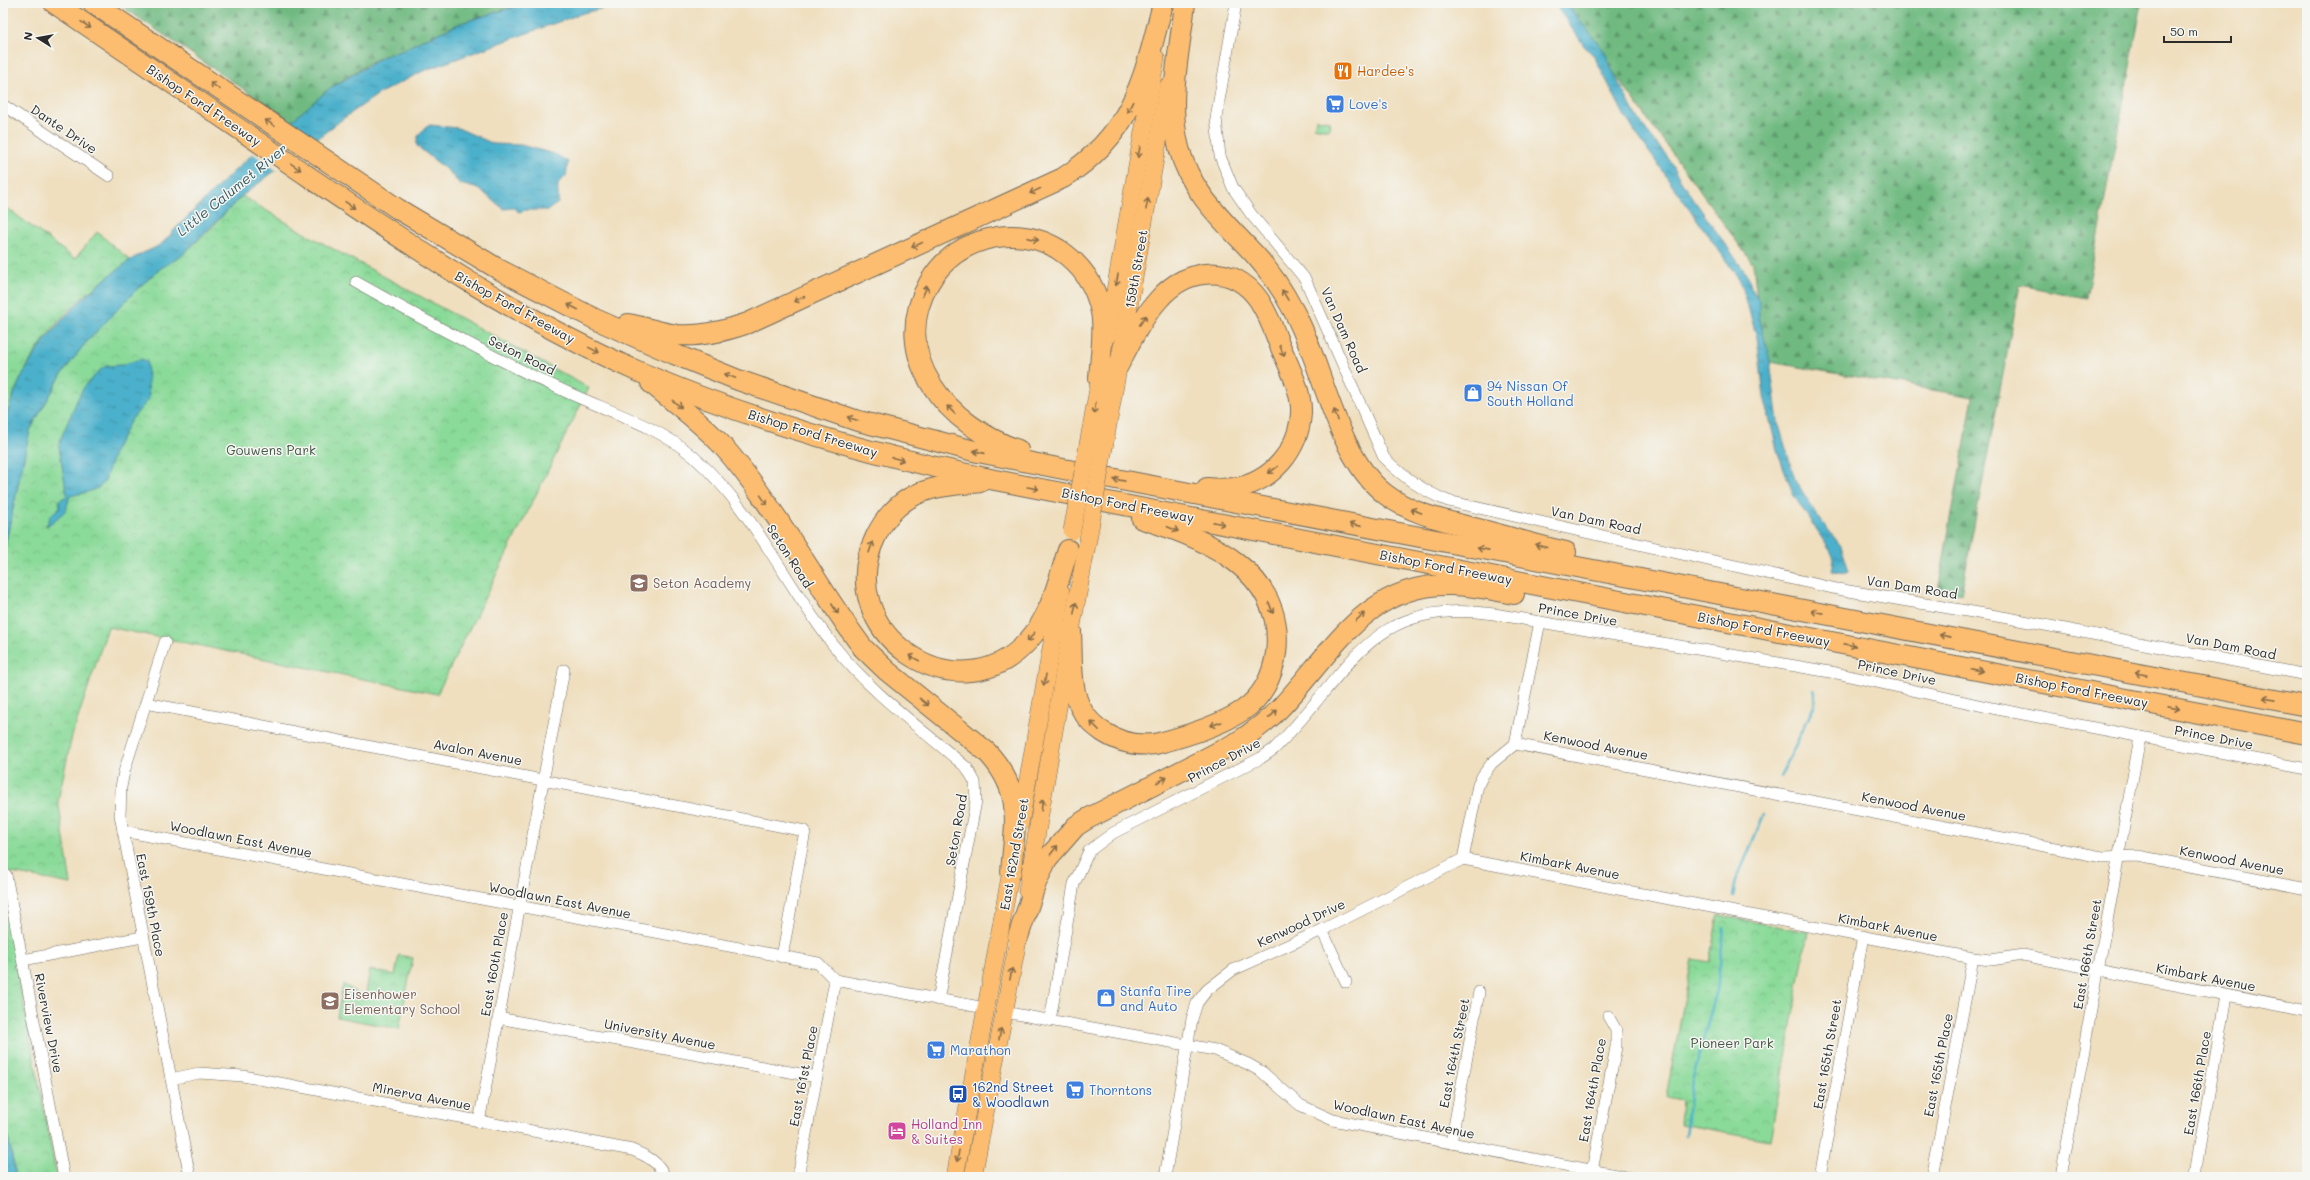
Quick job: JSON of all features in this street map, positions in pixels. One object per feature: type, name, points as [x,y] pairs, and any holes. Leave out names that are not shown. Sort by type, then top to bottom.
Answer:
[{"type":"highway","name":"Bishop Ford Freeway","points":[[54,3],[318,183],[433,260],[485,292],[542,324],[636,370],[791,429],[911,462],[995,480],[2307,734]]},
{"type":"highway","name":"Bishop Ford Freeway","points":[[93,3],[337,169],[444,237],[500,270],[595,319],[674,354],[724,374],[855,420],[978,452],[1158,488],[2307,706]]},
{"type":"highway","points":[[595,319],[678,335],[701,335],[725,331],[748,323],[1063,178],[1093,157],[1122,122],[1137,94],[1151,53],[1164,3]]},
{"type":"highway","points":[[1184,3],[1173,109],[1176,131],[1184,165],[1204,201],[1257,257],[1282,290],[1305,335],[1352,453],[1373,482],[1400,504],[1436,517],[1560,551],[1704,581],[1769,603]]},
{"type":"highway","points":[[1058,468],[1022,451],[995,442],[979,432],[951,410],[940,397],[922,366],[918,350],[916,321],[924,292],[941,266],[953,255],[971,244],[1007,236],[1025,237],[1052,246],[1078,265],[1094,289],[1099,301],[1102,314],[1099,379]]},
{"type":"highway","points":[[1118,366],[1142,321],[1171,287],[1196,274],[1221,273],[1235,278],[1258,299],[1268,316],[1299,396],[1301,413],[1297,433],[1289,453],[1279,466],[1257,481],[1234,488],[1158,488]]},
{"type":"highway","points":[[636,370],[693,416],[720,443],[747,475],[863,648],[887,671],[986,752],[997,763],[1010,785],[1014,800],[1016,818],[1011,872]]},
{"type":"highway","points":[[995,480],[941,487],[915,495],[892,512],[879,528],[867,559],[866,591],[878,623],[896,646],[927,664],[955,671],[985,668],[1002,661],[1028,641],[1048,613],[1070,541]]},
{"type":"highway","points":[[1071,631],[1074,688],[1078,703],[1086,716],[1098,729],[1124,742],[1139,745],[1155,744],[1224,721],[1253,702],[1262,691],[1270,676],[1275,661],[1276,625],[1272,608],[1262,588],[1253,578],[1232,559],[1212,547],[1168,527],[1138,518],[1112,502]]},
{"type":"highway","points":[[1018,937],[1036,882],[1047,859],[1076,826],[1087,818],[1236,743],[1249,734],[1283,704],[1350,626],[1370,610],[1395,595],[1431,586],[1466,586],[1625,612],[1715,620]]},
{"type":"main road","name":"159th Street","points":[[1089,534],[1097,440],[1099,379],[1164,3]]},
{"type":"main road","name":"159th Street","points":[[1070,541],[1118,366],[1184,3]]},
{"type":"main road","name":"East 162nd Street","points":[[973,1177],[1018,937],[1089,534]]},
{"type":"main road","name":"East 162nd Street","points":[[955,1177],[984,1008],[1011,872],[1070,541]]},
{"type":"main road","points":[[984,1008],[1004,1012]]},
{"type":"street","name":"Van Dam Road","points":[[1236,3],[1216,118],[1218,143],[1227,176],[1251,214],[1305,279],[1384,458],[1403,477],[1431,495],[1448,502],[1837,589],[2008,618],[2307,675]]},
{"type":"street","name":"Dante Drive","points":[[3,105],[109,176]]},
{"type":"street","name":"Seton Road","points":[[356,282],[506,364],[664,436],[692,456],[720,482],[745,513],[809,612],[848,664],[869,686],[967,768],[975,782],[976,801],[938,1000]]},
{"type":"street","name":"Prince Drive","points":[[1050,1020],[1074,884],[1086,856],[1100,841],[1261,758],[1274,749],[1360,651],[1377,636],[1404,620],[1420,615],[1452,610],[1474,611],[1836,673],[1992,708],[2307,769]]},
{"type":"street","points":[[1463,859],[1478,785],[1492,763],[1515,744],[1540,622]]},
{"type":"street","name":"East 159th Place","points":[[165,642],[121,787],[120,815],[142,937],[190,1177]]},
{"type":"street","name":"East 160th Place","points":[[479,1122],[564,670]]},
{"type":"street","name":"Avalon Avenue","points":[[146,703],[805,831],[782,957]]},
{"type":"street","name":"East 166th Street","points":[[2061,1177],[2140,737]]},
{"type":"street","name":"Kenwood Avenue","points":[[1515,744],[2102,857],[2138,856],[2307,889]]},
{"type":"street","name":"Woodlawn East Avenue","points":[[123,831],[818,963],[835,980]]},
{"type":"street","name":"Kenwood Drive","points":[[1165,1177],[1188,1044],[1197,1003],[1217,981],[1233,970],[1322,930],[1463,859]]},
{"type":"street","name":"Kimbark Avenue","points":[[1463,859],[1973,958],[1991,960],[2023,955],[2307,1011]]},
{"type":"street","name":"Riverview Drive","points":[[6,875],[64,1177]]},
{"type":"street","points":[[1322,930],[1346,982]]},
{"type":"street","name":"East 165th Street","points":[[1820,1177],[1863,936]]},
{"type":"street","points":[[23,960],[142,937]]},
{"type":"street","name":"East 165th Place","points":[[1932,1177],[1973,958]]},
{"type":"street","points":[[835,980],[984,1008]]},
{"type":"street","name":"East 161st Place","points":[[798,1177],[835,980]]},
{"type":"street","name":"East 164th Street","points":[[1451,1143],[1479,992]]},
{"type":"street","name":"East 166th Place","points":[[2195,1174],[2226,996]]},
{"type":"street","name":"Woodlawn East Avenue","points":[[1004,1012],[1215,1050],[1248,1064],[1262,1072],[1300,1105],[1333,1120],[1451,1143],[1591,1174],[1626,1177]]},
{"type":"street","name":"East 164th Place","points":[[1591,1174],[1616,1042],[1616,1030],[1608,1016]]},
{"type":"street","name":"University Avenue","points":[[498,1018],[817,1078]]},
{"type":"street","name":"Minerva Avenue","points":[[171,1079],[199,1073],[238,1075],[632,1150],[647,1156],[664,1173]]},
{"type":"green space","points":[[117,3],[526,3],[461,23],[404,50],[371,62],[329,89],[292,122]]},
{"type":"green space","points":[[1563,3],[2142,3],[2086,298],[2020,285],[1961,594],[1938,590],[1973,397],[1764,361],[1753,264]]},
{"type":"green space","points":[[1316,119],[1330,121],[1329,130],[1314,127]]},
{"type":"green space","name":"Gouwens Park","points":[[242,196],[304,233],[589,388],[437,694],[108,627],[72,736],[58,800],[71,884],[12,873],[3,874],[3,555],[30,430],[62,374],[83,346],[105,321],[136,290],[161,268],[180,257]]},
{"type":"green space","points":[[3,205],[75,259],[97,232],[130,260],[89,292],[55,325],[26,368],[12,399],[3,431]]},
{"type":"green space","points":[[3,897],[57,1177],[16,1177],[3,1111]]},
{"type":"green space","name":"Pioneer Park","points":[[1718,915],[1808,932],[1770,1140],[1680,1124],[1682,1100],[1666,1097],[1692,959],[1709,962]]},
{"type":"green space","points":[[399,955],[413,958],[399,1029],[337,1017],[343,984],[365,998],[370,970],[395,975]]},
{"type":"water","name":"Little Calumet River","points":[[527,3],[626,3],[583,13],[423,71],[380,93],[344,118],[242,196],[180,257],[161,268],[136,290],[83,346],[62,374],[30,430],[3,555],[3,431],[10,404],[20,380],[34,356],[67,314],[108,277],[129,261],[157,246],[168,238],[173,231],[239,166],[329,89],[384,56],[404,50],[461,23]]},
{"type":"water","points":[[1554,3],[1566,3],[1605,52],[1611,68],[1634,112],[1651,137],[1667,156],[1682,183],[1748,276],[1751,287],[1759,301],[1759,316],[1770,361],[1778,422],[1795,479],[1816,514],[1841,546],[1849,571],[1845,573],[1832,571],[1834,559],[1831,552],[1794,496],[1777,450],[1764,396],[1757,338],[1742,286],[1737,276],[1635,132],[1624,115],[1594,56],[1585,47]]},
{"type":"water","points":[[430,125],[458,128],[494,144],[521,145],[557,155],[568,162],[566,177],[562,179],[558,185],[558,203],[548,210],[526,210],[519,212],[514,208],[504,209],[479,189],[460,184],[448,171],[417,146],[417,139],[420,134]]},
{"type":"water","points":[[140,359],[147,361],[149,399],[131,420],[115,450],[105,480],[100,487],[88,492],[70,496],[66,510],[46,526],[51,515],[60,507],[59,500],[67,496],[59,447],[61,438],[84,387],[100,370],[106,366],[122,365]]},
{"type":"water","points":[[3,1111],[16,1177],[3,1177]]},
{"type":"pier","points":[[290,121],[318,141],[279,172],[252,153]]},
{"type":"waterway","points":[[1780,778],[1814,706],[1814,690]]},
{"type":"waterway","points":[[1733,896],[1736,881],[1764,814]]},
{"type":"waterway","points":[[1685,1136],[1692,1080],[1717,990],[1724,928]]},
{"type":"place","name":"Hardee's","points":[[1343,71]]},
{"type":"place","name":"Love's","points":[[1335,104]]},
{"type":"place","name":"94 Nissan Of South Holland","points":[[1473,393]]},
{"type":"place","name":"Seton Academy","points":[[639,583]]},
{"type":"place","name":"Stanfa Tire and Auto","points":[[1106,998]]},
{"type":"place","name":"Eisenhower Elementary School","points":[[330,1001]]},
{"type":"place","name":"Marathon","points":[[936,1050]]},
{"type":"place","name":"Thorntons","points":[[1075,1090]]},
{"type":"place","name":"162nd Street & Woodlawn","points":[[958,1094]]},
{"type":"place","name":"Holland Inn & Suites","points":[[897,1131]]}]
